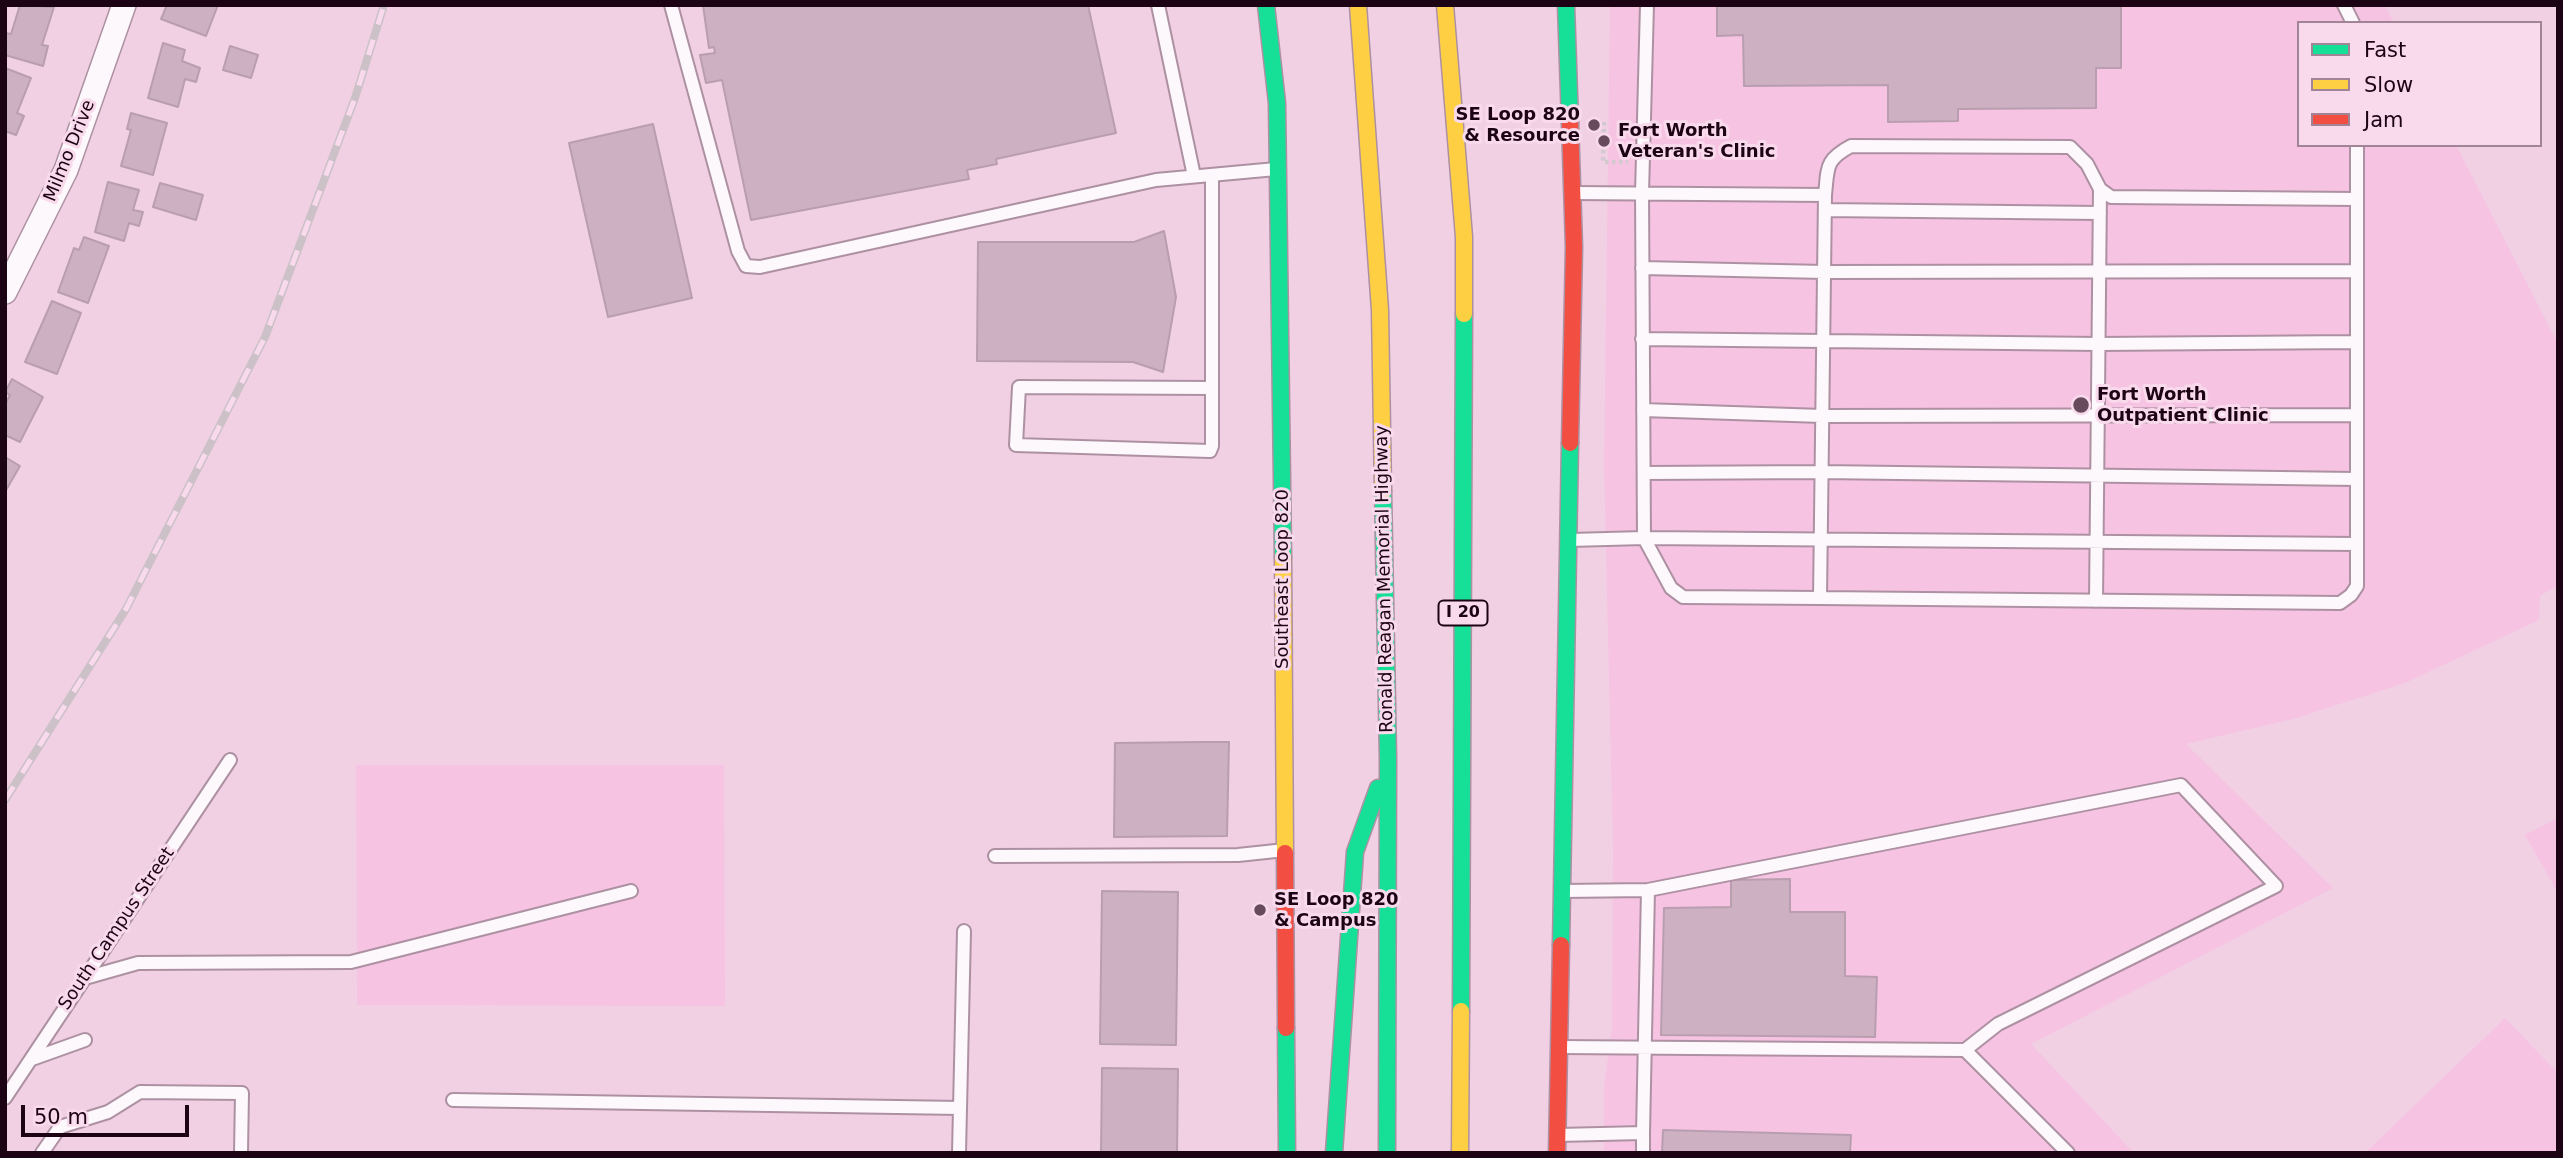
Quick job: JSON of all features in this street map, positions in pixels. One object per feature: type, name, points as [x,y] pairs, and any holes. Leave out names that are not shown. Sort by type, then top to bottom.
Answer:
[{"type":"main road","name":"Southeast Loop 820","points":[[1266,5],[1277,103],[1276,169],[1281,262],[1287,1153]]},
{"type":"main road","name":"Ronald Reagan Memorial Highway","points":[[1358,5],[1380,310],[1388,759],[1387,1153]]},
{"type":"main road","name":"I 20","points":[[1446,5],[1464,237],[1460,1153]]},
{"type":"main road","points":[[1558,1153],[1573,193],[1566,5]]},
{"type":"main road","points":[[1334,1153],[1355,852],[1388,759]]},
{"type":"street","name":"Milmo Drive","points":[[5,292],[66,170],[124,5]]},
{"type":"lane","points":[[671,5],[738,251],[746,266],[760,267],[1156,180],[1276,169]]},
{"type":"lane","points":[[1158,5],[1194,176]]},
{"type":"lane","points":[[1647,5],[1642,193],[1644,538],[1671,588],[1683,597],[2340,603],[2351,595],[2357,586],[2357,147]]},
{"type":"lane","points":[[2344,5],[2352,21]]},
{"type":"lane","points":[[1820,598],[1825,195],[1828,163],[1836,154],[1851,146],[2070,147],[2087,164],[2100,190],[2096,601]]},
{"type":"lane","points":[[1212,175],[1212,388],[1212,446],[1206,453],[1016,445],[1019,387],[1212,388]]},
{"type":"lane","points":[[2100,190],[2111,197],[2357,199]]},
{"type":"lane","points":[[1573,193],[1825,195]]},
{"type":"lane","points":[[1825,210],[2100,214]]},
{"type":"lane","points":[[1642,268],[1825,272],[2356,271]]},
{"type":"lane","points":[[1643,339],[2098,344],[2356,342]]},
{"type":"lane","points":[[1643,410],[1822,416],[2356,415]]},
{"type":"lane","points":[[1644,473],[1822,472],[2097,478],[2356,479]]},
{"type":"lane","points":[[1568,540],[1821,538],[2356,544]]},
{"type":"lane","name":"South Campus Street","points":[[5,1098],[230,760]]},
{"type":"lane","points":[[1559,1047],[1965,1050],[1998,1024],[2276,886],[2181,785],[1648,890],[1562,891]]},
{"type":"lane","points":[[995,856],[1238,855],[1285,850]]},
{"type":"lane","points":[[1643,1153],[1648,890]]},
{"type":"lane","points":[[85,978],[138,963],[351,962],[631,891]]},
{"type":"lane","points":[[959,1153],[964,931]]},
{"type":"lane","points":[[32,1059],[85,1040]]},
{"type":"lane","points":[[1965,1050],[2068,1153]]},
{"type":"lane","points":[[42,1153],[60,1127],[108,1112],[140,1093],[242,1093],[241,1153]]},
{"type":"lane","points":[[453,1100],[960,1108]]},
{"type":"lane","points":[[1558,1135],[1643,1133]]},
{"type":"path","points":[[1572,123],[1604,122],[1603,162],[1643,163]]},
{"type":"shaded area","name":"Fort Worth Outpatient Clinic","points":[[1610,5],[2385,5],[2393,21],[2297,21],[2297,147],[2457,147],[2558,344],[2558,585],[2540,596],[2539,620],[2405,683],[2293,719],[2186,744],[2333,888],[2031,1044],[2134,1153],[1604,1153],[1604,1087],[1612,1028],[1613,848],[1604,466]]},
{"type":"shaded area","points":[[356,765],[724,765],[725,1006],[357,1005]]},
{"type":"shaded area","points":[[2558,818],[2558,893],[2525,835]]},
{"type":"shaded area","points":[[2505,1018],[2558,1073],[2558,1153],[2365,1153]]},
{"type":"building","points":[[20,5],[54,7],[42,45],[48,46],[43,66],[5,55],[5,33],[11,34]]},
{"type":"building","points":[[167,5],[218,5],[206,36],[161,19]]},
{"type":"building","points":[[703,5],[1088,5],[1116,133],[996,159],[997,164],[967,170],[969,179],[751,220],[722,80],[706,83],[700,55],[715,53],[714,47],[709,48]]},
{"type":"building","points":[[1717,5],[2121,5],[2121,68],[2096,68],[2096,108],[1958,109],[1958,121],[1888,122],[1888,85],[1744,86],[1743,35],[1717,36]]},
{"type":"building","points":[[163,43],[185,50],[182,61],[200,68],[196,82],[185,79],[178,107],[148,98]]},
{"type":"building","points":[[230,46],[258,55],[251,78],[223,70]]},
{"type":"building","points":[[5,68],[31,78],[17,113],[24,116],[16,135],[5,131]]},
{"type":"building","points":[[131,113],[167,123],[153,175],[121,166],[131,130],[127,129]]},
{"type":"building","points":[[653,124],[692,298],[608,317],[569,143]]},
{"type":"building","points":[[108,182],[139,190],[133,210],[143,212],[139,226],[129,223],[124,241],[95,232]]},
{"type":"building","points":[[160,183],[203,195],[196,220],[153,207]]},
{"type":"building","points":[[1164,231],[1176,297],[1163,372],[1133,362],[977,361],[978,242],[1134,242]]},
{"type":"building","points":[[84,237],[109,246],[88,303],[58,292],[74,248],[79,250]]},
{"type":"building","points":[[52,301],[81,313],[57,374],[25,362]]},
{"type":"building","points":[[12,379],[43,397],[20,442],[5,435],[5,405],[10,395],[5,392]]},
{"type":"building","points":[[5,457],[20,466],[5,492]]},
{"type":"building","points":[[1229,742],[1227,836],[1114,837],[1115,743]]},
{"type":"building","points":[[1790,879],[1790,912],[1845,912],[1845,976],[1877,977],[1875,1037],[1661,1035],[1664,908],[1731,907],[1731,880]]},
{"type":"building","points":[[1102,891],[1178,892],[1176,1045],[1100,1044]]},
{"type":"building","points":[[1102,1068],[1178,1069],[1177,1153],[1101,1153]]},
{"type":"building","points":[[1663,1130],[1851,1135],[1850,1153],[1662,1153]]},
{"type":"railway","points":[[5,800],[126,609],[265,337],[355,98],[384,5]]},
{"type":"traffic: fast","points":[[1266,5],[1277,103],[1283,557]]},
{"type":"traffic: fast","points":[[1566,5],[1570,123]]},
{"type":"traffic: fast","points":[[1461,1011],[1464,314]]},
{"type":"traffic: fast","points":[[1561,945],[1570,443]]},
{"type":"traffic: fast","points":[[1383,491],[1388,759],[1387,1153]]},
{"type":"traffic: fast","points":[[1334,1153],[1355,852],[1378,788]]},
{"type":"traffic: fast","points":[[1286,1028],[1287,1153]]},
{"type":"traffic: slow","points":[[1358,5],[1380,310],[1383,491]]},
{"type":"traffic: slow","points":[[1445,5],[1464,237],[1464,314]]},
{"type":"traffic: slow","points":[[1283,557],[1285,853]]},
{"type":"traffic: slow","points":[[1460,1153],[1461,1011]]},
{"type":"traffic: jam","points":[[1570,123],[1574,247],[1570,443]]},
{"type":"traffic: jam","points":[[1285,853],[1286,1028]]},
{"type":"traffic: jam","points":[[1557,1153],[1561,945]]},
{"type":"place","name":"SE Loop 820 & Resource","points":[[1594,125]]},
{"type":"place","name":"Fort Worth Veteran's Clinic","points":[[1604,141]]},
{"type":"place","name":"Fort Worth Outpatient Clinic","points":[[2081,405]]},
{"type":"place","name":"SE Loop 820 & Campus","points":[[1260,910]]}]
